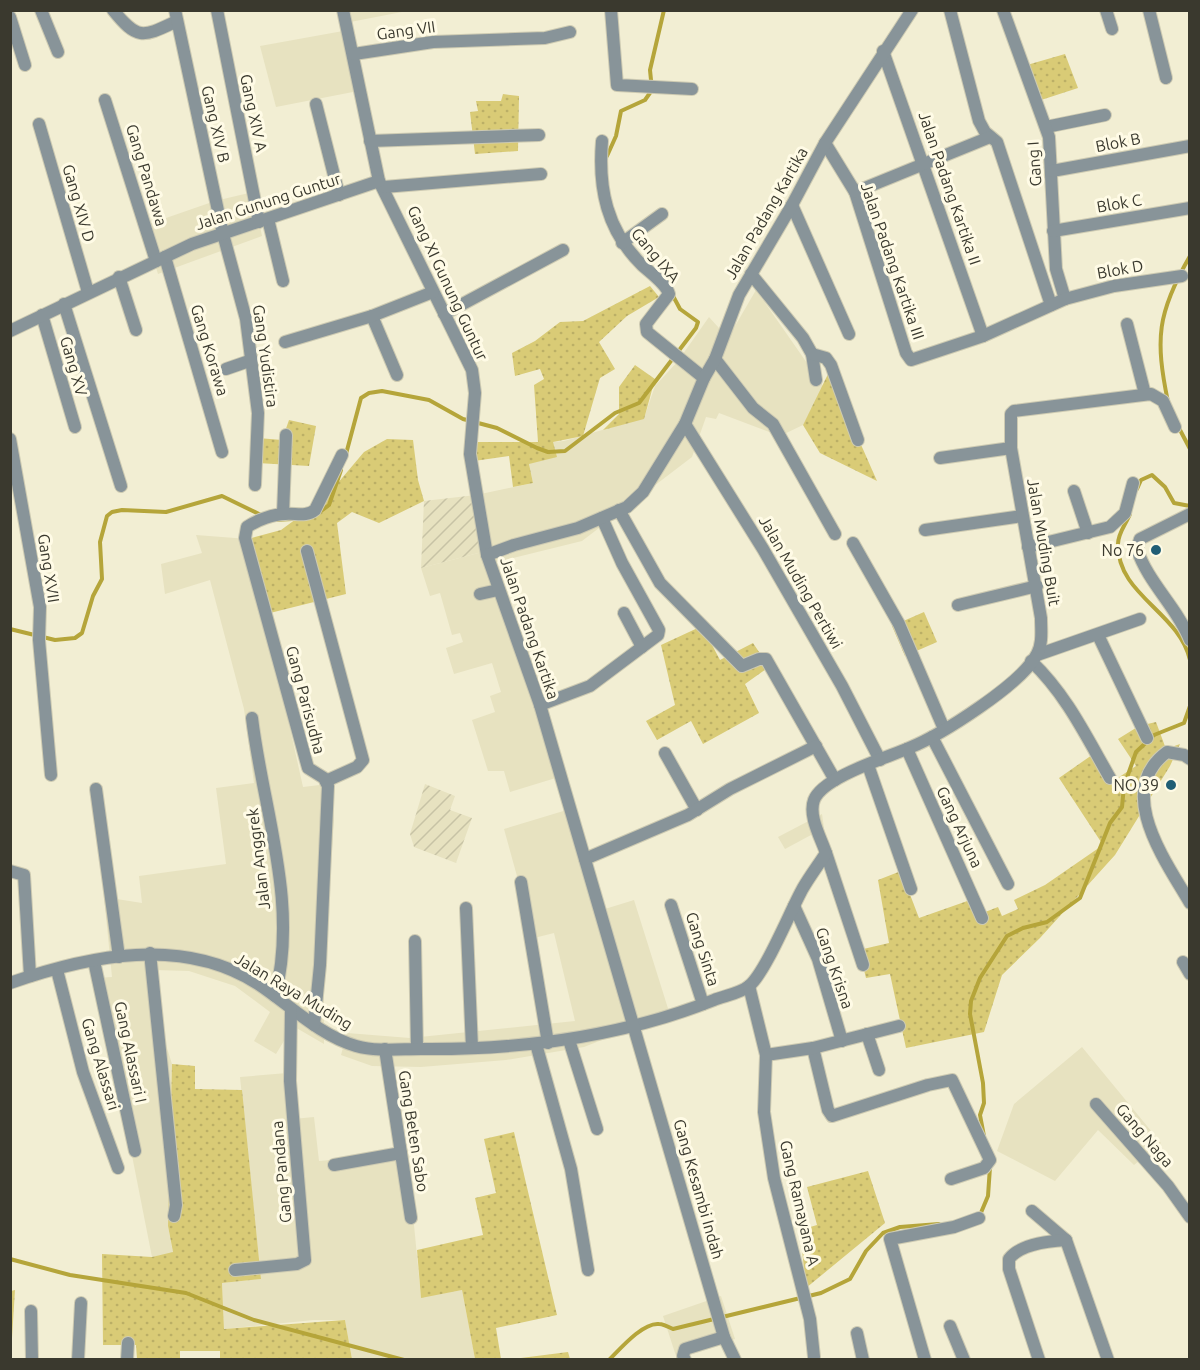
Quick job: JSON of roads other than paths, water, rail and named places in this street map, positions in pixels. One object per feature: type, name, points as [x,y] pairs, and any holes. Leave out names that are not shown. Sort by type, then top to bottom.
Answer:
[{"type":"street","points":[[41,10],[58,52]]},
{"type":"street","name":"Gang XIV B","points":[[113,10],[130,31],[139,35],[149,34],[176,16],[223,234]]},
{"type":"street","name":"Gang XIV A","points":[[217,10],[263,220],[283,281]]},
{"type":"street","points":[[343,10],[354,54],[370,141],[382,184],[541,174]]},
{"type":"street","points":[[610,10],[617,85],[692,89]]},
{"type":"street","name":"Jalan Padang Kartika","points":[[635,1027],[540,705],[487,555],[602,518],[619,510],[643,492],[685,424],[704,378],[715,359],[739,295],[792,205],[825,143],[883,51],[912,10]]},
{"type":"street","points":[[950,10],[976,112],[990,137],[997,142],[1051,305]]},
{"type":"street","name":"Gang I","points":[[1003,10],[1047,127],[1052,171],[1056,269],[1065,299]]},
{"type":"street","points":[[1106,10],[1112,29]]},
{"type":"street","points":[[1149,10],[1166,78]]},
{"type":"street","points":[[10,17],[25,64]]},
{"type":"street","name":"Gang VII","points":[[354,54],[433,42],[545,38],[570,32]]},
{"type":"street","name":"Jalan Padang Kartika II","points":[[883,51],[925,165],[983,336]]},
{"type":"street","name":"Gang Pandawa","points":[[105,100],[160,259]]},
{"type":"street","points":[[316,104],[339,195]]},
{"type":"street","points":[[1047,127],[1105,115]]},
{"type":"street","name":"Gang XIV D","points":[[39,124],[88,292]]},
{"type":"street","points":[[370,141],[539,135]]},
{"type":"street","points":[[855,192],[990,137]]},
{"type":"street","name":"Gang IXA","points":[[602,141],[603,195],[613,227],[622,243],[668,290],[669,298],[646,324],[647,332],[704,378]]},
{"type":"street","name":"Jalan Padang Kartika III","points":[[825,143],[855,192],[909,358],[921,358],[983,336],[1065,299]]},
{"type":"street","name":"Blok B","points":[[1052,171],[1190,146]]},
{"type":"street","name":"Jalan Gunung Guntur","points":[[10,331],[119,277],[223,234],[339,195],[382,184]]},
{"type":"street","name":"Gang XI Gunung Guntur","points":[[382,184],[472,369],[475,393],[470,454],[487,555]]},
{"type":"street","points":[[792,205],[849,334]]},
{"type":"street","name":"Blok C","points":[[1053,231],[1190,208]]},
{"type":"street","points":[[622,243],[662,214]]},
{"type":"street","name":"Gang Yudistira","points":[[223,234],[246,319],[252,360],[258,413],[255,485]]},
{"type":"street","points":[[444,314],[563,250]]},
{"type":"street","name":"Gang Korawa","points":[[160,259],[222,452]]},
{"type":"street","points":[[751,274],[795,326],[812,354],[816,380]]},
{"type":"street","name":"Blok D","points":[[1065,299],[1114,286],[1182,276]]},
{"type":"street","points":[[119,277],[136,330]]},
{"type":"street","points":[[285,342],[372,316],[433,292]]},
{"type":"street","points":[[64,304],[121,486]]},
{"type":"street","name":"Gang XV","points":[[42,315],[75,427]]},
{"type":"street","points":[[372,316],[397,375]]},
{"type":"street","points":[[1127,324],[1145,394],[1151,394],[1163,401],[1175,427]]},
{"type":"street","points":[[812,354],[826,358],[831,365],[858,440]]},
{"type":"street","points":[[715,359],[753,408],[776,429],[817,506],[835,534]]},
{"type":"street","points":[[226,369],[252,360]]},
{"type":"street","name":"Jalan Muding Buit","points":[[1034,658],[1041,630],[1037,586],[1011,448],[1011,414],[1014,411],[1145,394]]},
{"type":"street","name":"Jalan Muding Pertiwi","points":[[685,424],[764,549],[842,686],[874,763],[911,889]]},
{"type":"street","points":[[286,435],[283,514],[305,514],[315,510],[342,455]]},
{"type":"street","name":"Gang XVII","points":[[10,439],[40,607],[39,640],[51,776]]},
{"type":"street","points":[[940,458],[1011,448]]},
{"type":"street","points":[[1028,547],[1110,527],[1119,521],[1128,506],[1133,483]]},
{"type":"street","points":[[1074,491],[1088,533]]},
{"type":"street","points":[[619,510],[660,583],[742,666],[759,659],[766,659],[835,780]]},
{"type":"street","name":"Gang Parisudha","points":[[283,514],[247,527],[245,538],[308,768],[326,781]]},
{"type":"street","points":[[1190,514],[1140,539],[1137,549],[1149,578],[1181,622],[1190,640]]},
{"type":"street","points":[[925,530],[1022,516]]},
{"type":"street","points":[[540,705],[590,686],[658,635],[659,630],[622,563],[602,518]]},
{"type":"street","points":[[853,543],[900,624],[944,729]]},
{"type":"street","points":[[307,551],[363,760],[357,767],[326,781],[321,947],[314,1025]]},
{"type":"street","points":[[958,605],[1037,586]]},
{"type":"street","points":[[480,594],[498,590]]},
{"type":"street","points":[[624,614],[642,647]]},
{"type":"street","points":[[863,965],[812,811],[818,793],[835,780],[932,737],[991,699],[1034,658],[1140,618]]},
{"type":"street","points":[[1098,635],[1147,738]]},
{"type":"street","points":[[1034,658],[1068,705],[1110,777]]},
{"type":"street","name":"Jalan Anggrek","points":[[252,718],[276,841],[283,950],[275,996]]},
{"type":"street","points":[[932,737],[1008,884]]},
{"type":"street","points":[[585,859],[645,835],[698,810],[730,789],[816,746]]},
{"type":"street","name":"Gang Arjuna","points":[[907,749],[982,918]]},
{"type":"street","points":[[1190,759],[1184,754],[1167,752],[1155,762],[1147,773],[1142,802],[1153,832],[1190,903]]},
{"type":"street","points":[[665,753],[698,810]]},
{"type":"street","points":[[96,789],[119,957]]},
{"type":"street","points":[[635,1027],[749,986],[769,956],[794,906],[826,853]]},
{"type":"street","points":[[10,871],[21,872],[24,875],[30,976]]},
{"type":"street","points":[[521,882],[542,1044],[571,1169],[588,1270]]},
{"type":"street","name":"Gang Sinta","points":[[671,905],[704,1004]]},
{"type":"street","name":"Gang Krisna","points":[[794,906],[818,959],[842,1041]]},
{"type":"street","points":[[466,908],[472,1048]]},
{"type":"street","points":[[415,941],[417,1049]]},
{"type":"street","points":[[150,953],[176,1205],[174,1216]]},
{"type":"street","name":"Jalan Raya Muding","points":[[10,983],[94,960],[150,953],[193,957],[229,969],[275,996],[314,1025],[354,1046],[417,1049],[542,1044],[635,1027]]},
{"type":"street","name":"Gang Alassari I","points":[[94,960],[135,1150]]},
{"type":"street","points":[[1183,962],[1190,974]]},
{"type":"street","name":"Gang Alassari","points":[[57,970],[83,1072],[118,1168]]},
{"type":"street","name":"Gang Ramayana A","points":[[749,986],[766,1055],[764,1090],[767,1138],[774,1178],[810,1319],[814,1357]]},
{"type":"street","name":"Gang Pandana","points":[[235,1270],[297,1264],[305,1260],[290,1082],[291,1009]]},
{"type":"street","points":[[766,1055],[813,1048],[899,1026]]},
{"type":"street","name":"Gang Kesambi Indah","points":[[635,1027],[724,1336],[735,1359]]},
{"type":"street","points":[[867,1034],[879,1070]]},
{"type":"street","points":[[569,1040],[597,1129]]},
{"type":"street","points":[[813,1048],[828,1110],[832,1116],[928,1085],[952,1080],[990,1160],[984,1168],[951,1179]]},
{"type":"street","name":"Gang Beten Sabo","points":[[385,1049],[411,1218]]},
{"type":"street","name":"Gang Naga","points":[[1096,1104],[1168,1186],[1190,1217]]},
{"type":"street","points":[[334,1165],[401,1152]]},
{"type":"street","points":[[1032,1211],[1066,1240],[1108,1359]]},
{"type":"street","points":[[924,1359],[890,1239],[954,1227],[979,1218]]},
{"type":"street","points":[[1039,1359],[1009,1269],[1009,1259],[1017,1251],[1050,1241],[1066,1240]]},
{"type":"street","points":[[78,1359],[81,1303]]},
{"type":"street","points":[[32,1311],[32,1359]]},
{"type":"street","points":[[950,1326],[964,1359]]},
{"type":"street","points":[[857,1333],[863,1359]]},
{"type":"street","points":[[685,1359],[683,1356],[685,1348],[724,1336]]},
{"type":"street","points":[[127,1359],[128,1343]]},
{"type":"waterway","points":[[607,156],[616,136],[621,111],[645,100],[652,90],[650,70],[664,10]]},
{"type":"waterway","points":[[1168,402],[1161,361],[1162,327],[1171,294],[1190,256]]},
{"type":"waterway","points":[[346,454],[361,398],[369,393],[382,391],[429,400],[463,419],[497,428],[548,452],[565,451],[615,413],[639,403],[696,328],[698,322],[680,309],[672,294]]},
{"type":"waterway","points":[[1179,428],[1190,449]]},
{"type":"waterway","points":[[317,514],[329,505],[341,470]]},
{"type":"waterway","points":[[1137,489],[1141,480],[1152,475],[1165,487],[1174,503],[1190,506]]},
{"type":"waterway","points":[[10,629],[55,640],[75,638],[82,633],[93,596],[102,579],[100,542],[107,516],[112,512],[122,510],[166,512],[222,496],[261,515]]},
{"type":"waterway","points":[[1130,514],[1118,540],[1120,562],[1127,577],[1137,590],[1174,629],[1184,643],[1190,660]]},
{"type":"waterway","points":[[273,520],[292,519]]},
{"type":"waterway","points":[[984,1136],[980,1115],[984,1103],[983,1083],[970,1014],[971,1001],[980,978],[1007,936],[1023,928],[1047,922],[1080,898],[1110,823],[1122,807],[1124,786],[1136,752],[1154,735],[1184,723],[1190,706]]},
{"type":"waterway","points":[[980,1215],[988,1196],[990,1167]]},
{"type":"waterway","points":[[609,1360],[632,1337],[646,1327],[662,1324],[673,1329],[821,1293],[850,1279],[866,1251],[883,1233],[900,1227],[939,1224]]},
{"type":"waterway","points":[[10,1259],[70,1275],[186,1293],[254,1320],[404,1360]]},
{"type":"place","name":"No 76","points":[[1156,550]]},
{"type":"place","name":"NO 39","points":[[1171,785]]}]
